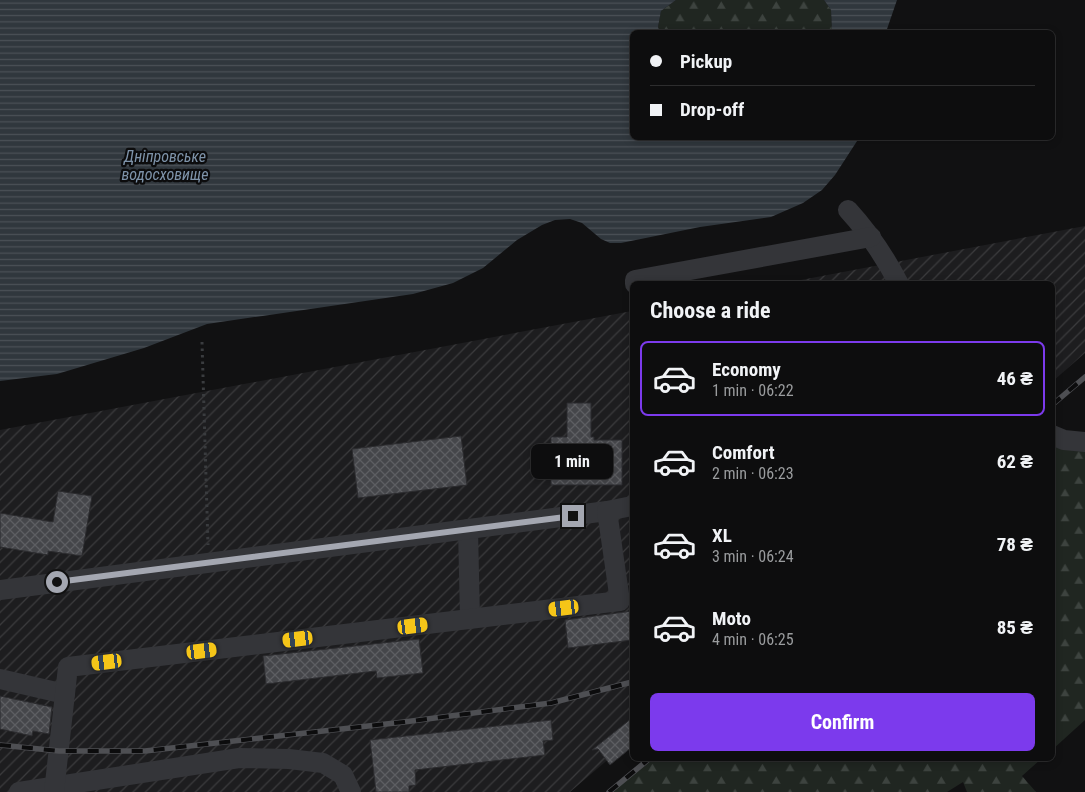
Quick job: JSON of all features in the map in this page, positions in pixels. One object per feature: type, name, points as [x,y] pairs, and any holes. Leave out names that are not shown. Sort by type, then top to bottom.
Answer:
[{"type":"lane","points":[[848,210],[883,254],[897,281]]},
{"type":"lane","points":[[635,281],[871,237]]},
{"type":"lane","points":[[1055,436],[1064,440],[1085,442]]},
{"type":"lane","points":[[0,590],[607,511],[630,506]]},
{"type":"lane","points":[[54,789],[68,666],[620,601],[607,511]]},
{"type":"lane","points":[[468,529],[470,619]]},
{"type":"lane","points":[[0,679],[65,694]]},
{"type":"lane","points":[[20,792],[54,789],[239,758],[323,763],[344,775],[350,792]]},
{"type":"path","points":[[202,342],[208,563]]},
{"type":"shaded area","points":[[1085,226],[1085,353],[1055,379],[1055,281],[796,281]]},
{"type":"shaded area","points":[[630,311],[630,741],[570,792],[0,792],[0,430]]},
{"type":"green space","points":[[676,0],[824,0],[831,10],[832,30],[659,30],[661,11]]},
{"type":"green space","points":[[1055,445],[1085,447],[1085,720],[1055,747]]},
{"type":"green space","points":[[649,761],[1039,761],[1022,776],[1036,792],[967,792],[963,782],[947,792],[612,792]]},
{"type":"water","name":"Дніпровське водосховище","points":[[0,0],[676,0],[661,11],[659,30],[630,30],[630,140],[858,140],[835,175],[822,190],[803,203],[771,217],[700,227],[621,243],[610,243],[601,239],[582,223],[570,219],[555,220],[542,225],[517,240],[483,268],[453,283],[413,294],[207,324],[144,348],[57,374],[0,381]]},
{"type":"water","points":[[824,0],[897,0],[887,30],[832,30],[831,10]]},
{"type":"building","points":[[567,403],[591,403],[591,437],[594,437],[594,440],[622,440],[622,485],[551,485],[551,437],[567,437]]},
{"type":"building","points":[[461,436],[467,485],[358,498],[352,449]]},
{"type":"building","points":[[58,491],[92,496],[82,556],[48,551],[48,555],[0,547],[0,513],[53,522]]},
{"type":"building","points":[[630,611],[630,640],[568,648],[565,620]]},
{"type":"building","points":[[419,639],[423,673],[377,678],[376,671],[266,684],[263,656]]},
{"type":"building","points":[[0,696],[52,707],[49,734],[33,731],[32,736],[0,729]]},
{"type":"building","points":[[551,720],[553,740],[543,741],[545,755],[415,770],[416,785],[409,786],[409,792],[376,792],[370,740]]},
{"type":"building","points":[[630,720],[630,749],[610,765],[598,749],[592,750]]},
{"type":"railway","points":[[1055,402],[1085,377]]},
{"type":"railway","points":[[0,745],[59,751],[145,751],[404,722],[551,703],[630,683]]},
{"type":"railway","points":[[609,792],[647,761]]},
{"type":"route","points":[[57,582],[573,516]]}]
